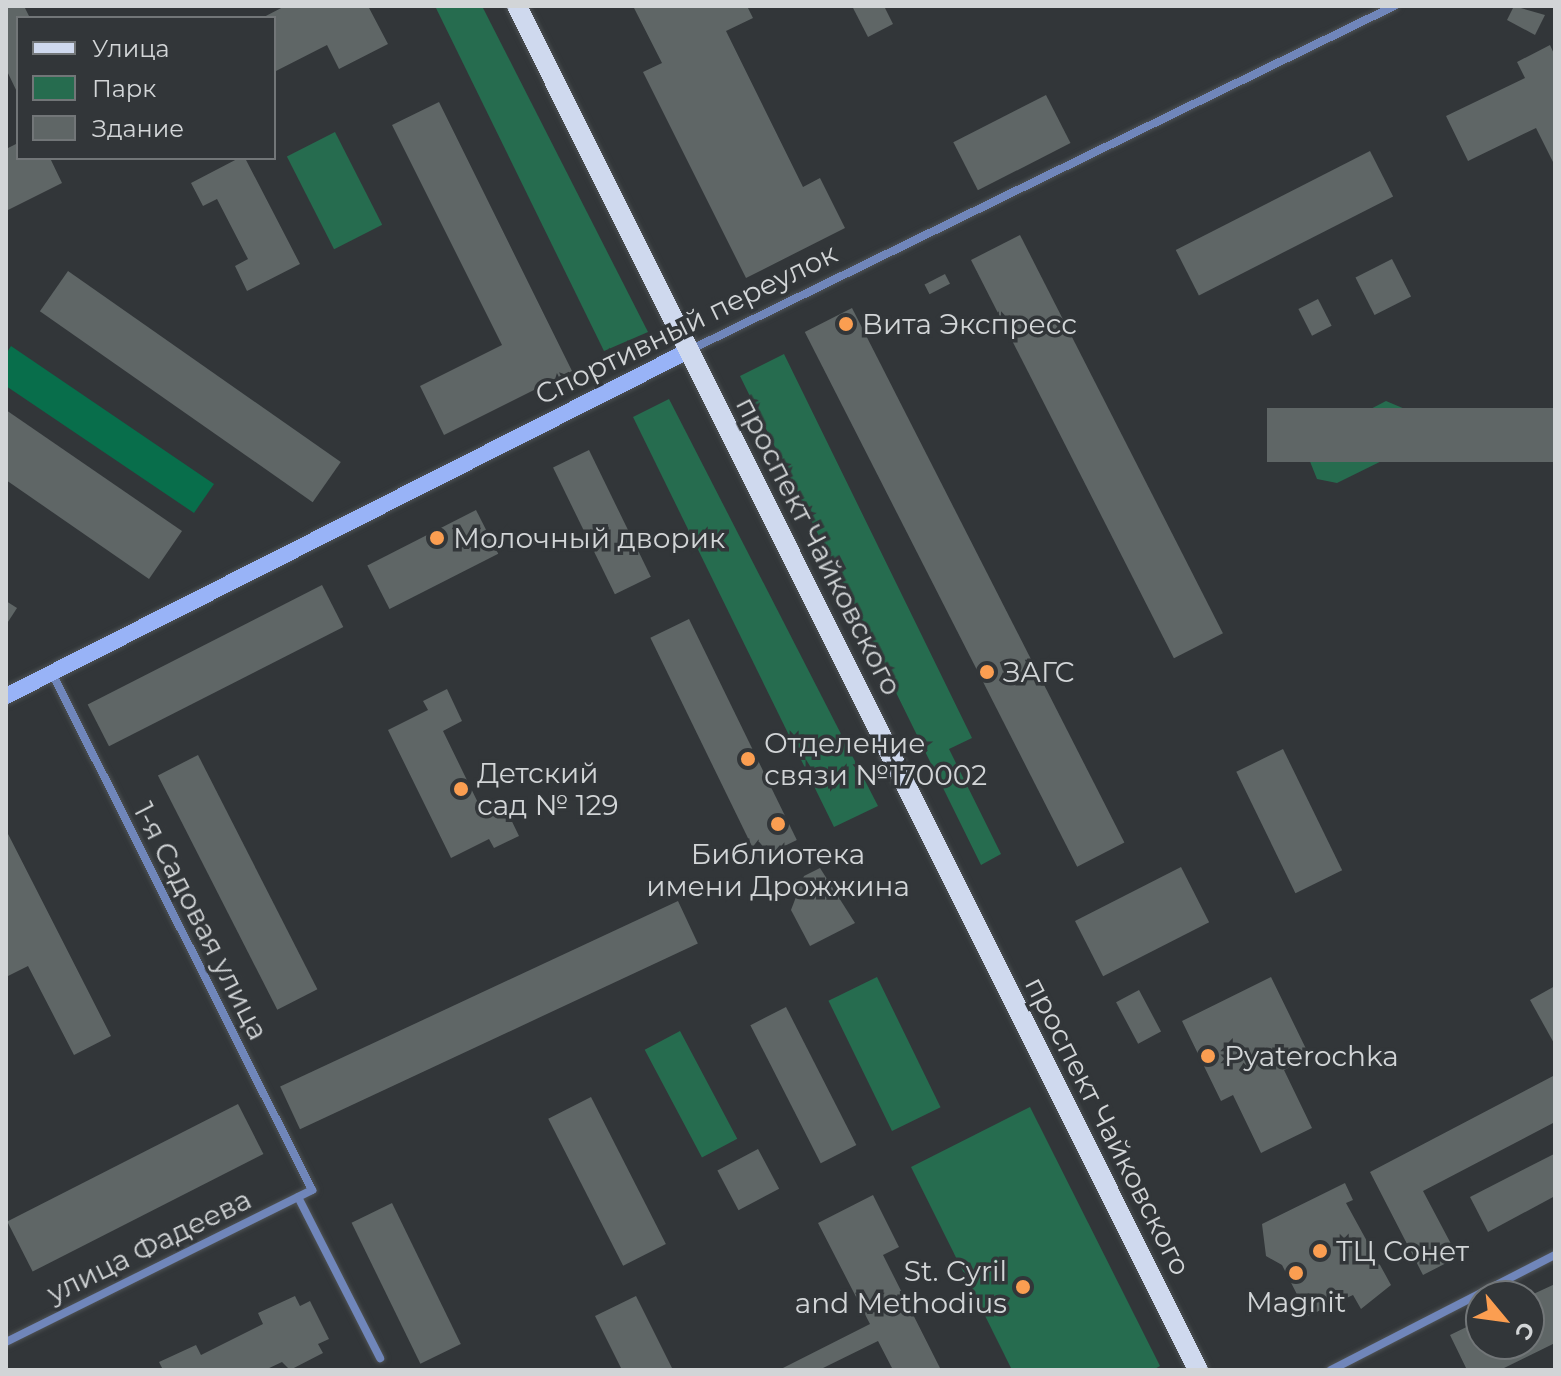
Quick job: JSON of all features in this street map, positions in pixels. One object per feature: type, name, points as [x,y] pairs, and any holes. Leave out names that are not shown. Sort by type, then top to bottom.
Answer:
[{"type":"main road","name":"проспект Чайковского","points":[[517,6],[1198,1370]]},
{"type":"street","name":"Спортивный переулок","points":[[6,696],[690,350],[1394,6]]},
{"type":"street","name":"1-я Садовая улица","points":[[52,673],[312,1190]]},
{"type":"street","name":"улица Фадеева","points":[[6,1342],[312,1190]]},
{"type":"street","points":[[298,1197],[380,1358]]},
{"type":"street","points":[[1331,1370],[1555,1255]]},
{"type":"green space","points":[[435,6],[482,6],[648,332],[604,351]]},
{"type":"green space","points":[[335,132],[382,225],[334,249],[287,157]]},
{"type":"green space","points":[[11,346],[214,484],[194,513],[6,386],[6,354]]},
{"type":"green space","points":[[784,354],[972,738],[949,749],[1001,854],[981,865],[740,376]]},
{"type":"green space","points":[[669,399],[878,806],[834,827],[633,417]]},
{"type":"green space","points":[[1386,401],[1405,409],[1415,429],[1408,448],[1337,483],[1317,479],[1305,449],[1311,440]]},
{"type":"green space","points":[[877,977],[941,1107],[892,1131],[828,1001]]},
{"type":"green space","points":[[680,1031],[737,1139],[702,1157],[645,1050]]},
{"type":"green space","points":[[1030,1107],[1160,1366],[1153,1370],[1012,1370],[911,1167]]},
{"type":"building","points":[[6,6],[24,6],[29,16],[16,16],[16,90],[6,69]]},
{"type":"building","points":[[285,6],[368,6],[388,44],[339,69],[327,45],[276,71],[276,16],[266,16]]},
{"type":"building","points":[[633,6],[747,6],[753,18],[726,31],[803,187],[820,178],[845,228],[746,278],[643,72],[662,63]]},
{"type":"building","points":[[852,6],[884,6],[893,24],[868,37]]},
{"type":"building","points":[[1514,6],[1545,15],[1535,35],[1507,20]]},
{"type":"building","points":[[1550,45],[1555,56],[1555,166],[1536,128],[1468,161],[1446,116],[1525,78],[1517,62]]},
{"type":"building","points":[[1046,95],[1071,143],[978,190],[953,142]]},
{"type":"building","points":[[439,102],[572,371],[444,435],[420,386],[502,345],[392,125]]},
{"type":"building","points":[[16,144],[16,160],[51,160],[62,183],[6,211],[6,149]]},
{"type":"building","points":[[1370,151],[1393,196],[1199,295],[1176,250]]},
{"type":"building","points":[[235,160],[246,160],[300,264],[247,291],[235,266],[248,259],[217,199],[203,206],[191,183]]},
{"type":"building","points":[[1020,235],[1223,633],[1174,658],[971,260]]},
{"type":"building","points":[[1392,259],[1411,296],[1375,315],[1355,278]]},
{"type":"building","points":[[68,271],[341,462],[313,502],[40,311]]},
{"type":"building","points":[[945,274],[950,284],[930,294],[925,284]]},
{"type":"building","points":[[1318,299],[1332,326],[1312,336],[1298,309]]},
{"type":"building","points":[[852,308],[1124,843],[1077,867],[805,332]]},
{"type":"building","points":[[1267,408],[1555,408],[1555,462],[1267,462]]},
{"type":"building","points":[[6,410],[182,531],[149,579],[6,480]]},
{"type":"building","points":[[589,450],[651,577],[615,594],[553,468]]},
{"type":"building","points":[[476,510],[498,554],[390,609],[367,565]]},
{"type":"building","points":[[322,585],[343,627],[109,746],[88,704]]},
{"type":"building","points":[[6,601],[17,608],[6,625]]},
{"type":"building","points":[[689,619],[797,840],[758,859],[650,638]]},
{"type":"building","points":[[447,689],[462,721],[443,731],[483,813],[503,803],[519,836],[494,848],[489,839],[451,858],[388,730],[428,710],[423,701]]},
{"type":"building","points":[[1283,749],[1342,870],[1295,893],[1236,772]]},
{"type":"building","points":[[198,755],[317,989],[277,1010],[158,775]]},
{"type":"building","points":[[6,830],[111,1036],[74,1055],[28,966],[6,977]]},
{"type":"building","points":[[1181,867],[1209,922],[1103,976],[1075,921]]},
{"type":"building","points":[[820,868],[855,923],[810,946],[791,910],[804,876]]},
{"type":"building","points":[[678,901],[698,944],[300,1129],[280,1087]]},
{"type":"building","points":[[1271,977],[1310,1057],[1284,1070],[1312,1128],[1261,1153],[1233,1095],[1221,1101],[1182,1021]]},
{"type":"building","points":[[1555,986],[1555,1045],[1530,1000]]},
{"type":"building","points":[[1139,990],[1161,1031],[1138,1044],[1116,1002]]},
{"type":"building","points":[[786,1007],[856,1145],[821,1163],[750,1025]]},
{"type":"building","points":[[1555,1075],[1555,1122],[1423,1191],[1458,1257],[1423,1275],[1370,1172]]},
{"type":"building","points":[[591,1097],[666,1244],[623,1266],[548,1119]]},
{"type":"building","points":[[238,1104],[263,1154],[33,1271],[7,1222]]},
{"type":"building","points":[[758,1149],[779,1189],[739,1210],[717,1171]]},
{"type":"building","points":[[1554,1154],[1555,1196],[1488,1232],[1470,1197]]},
{"type":"building","name":"ТЦ Сонет","points":[[1345,1183],[1353,1200],[1346,1203],[1391,1285],[1361,1309],[1353,1295],[1308,1316],[1282,1265],[1266,1256],[1262,1224]]},
{"type":"building","points":[[873,1195],[899,1247],[883,1255],[941,1370],[893,1370],[878,1341],[819,1370],[779,1370],[870,1324],[818,1223]]},
{"type":"building","points":[[392,1203],[461,1344],[420,1364],[352,1223]]},
{"type":"building","points":[[1555,1284],[1555,1343],[1545,1348],[1545,1289]]},
{"type":"building","points":[[295,1296],[300,1306],[310,1301],[329,1339],[318,1344],[323,1353],[290,1370],[282,1362],[265,1370],[163,1370],[159,1362],[196,1345],[201,1355],[263,1324],[258,1313]]},
{"type":"building","points":[[636,1296],[673,1370],[622,1370],[595,1316]]},
{"type":"building","points":[[1465,1328],[1465,1360],[1520,1360],[1500,1370],[1467,1370],[1450,1335]]},
{"type":"place","name":"Вита Экспресс","points":[[846,324]]},
{"type":"place","name":"Молочный дворик","points":[[437,538]]},
{"type":"place","name":"ЗАГС","points":[[987,672]]},
{"type":"place","name":"Отделение связи №170002","points":[[748,759]]},
{"type":"place","name":"Детский сад № 129","points":[[461,789]]},
{"type":"place","name":"Библиотека имени Дрожжина","points":[[778,824]]},
{"type":"place","name":"Pyaterochka","points":[[1208,1056]]},
{"type":"place","name":"ТЦ Сонет","points":[[1320,1251]]},
{"type":"place","name":"Magnit","points":[[1296,1273]]},
{"type":"place","name":"St. Cyril and Methodius","points":[[1023,1287]]}]
